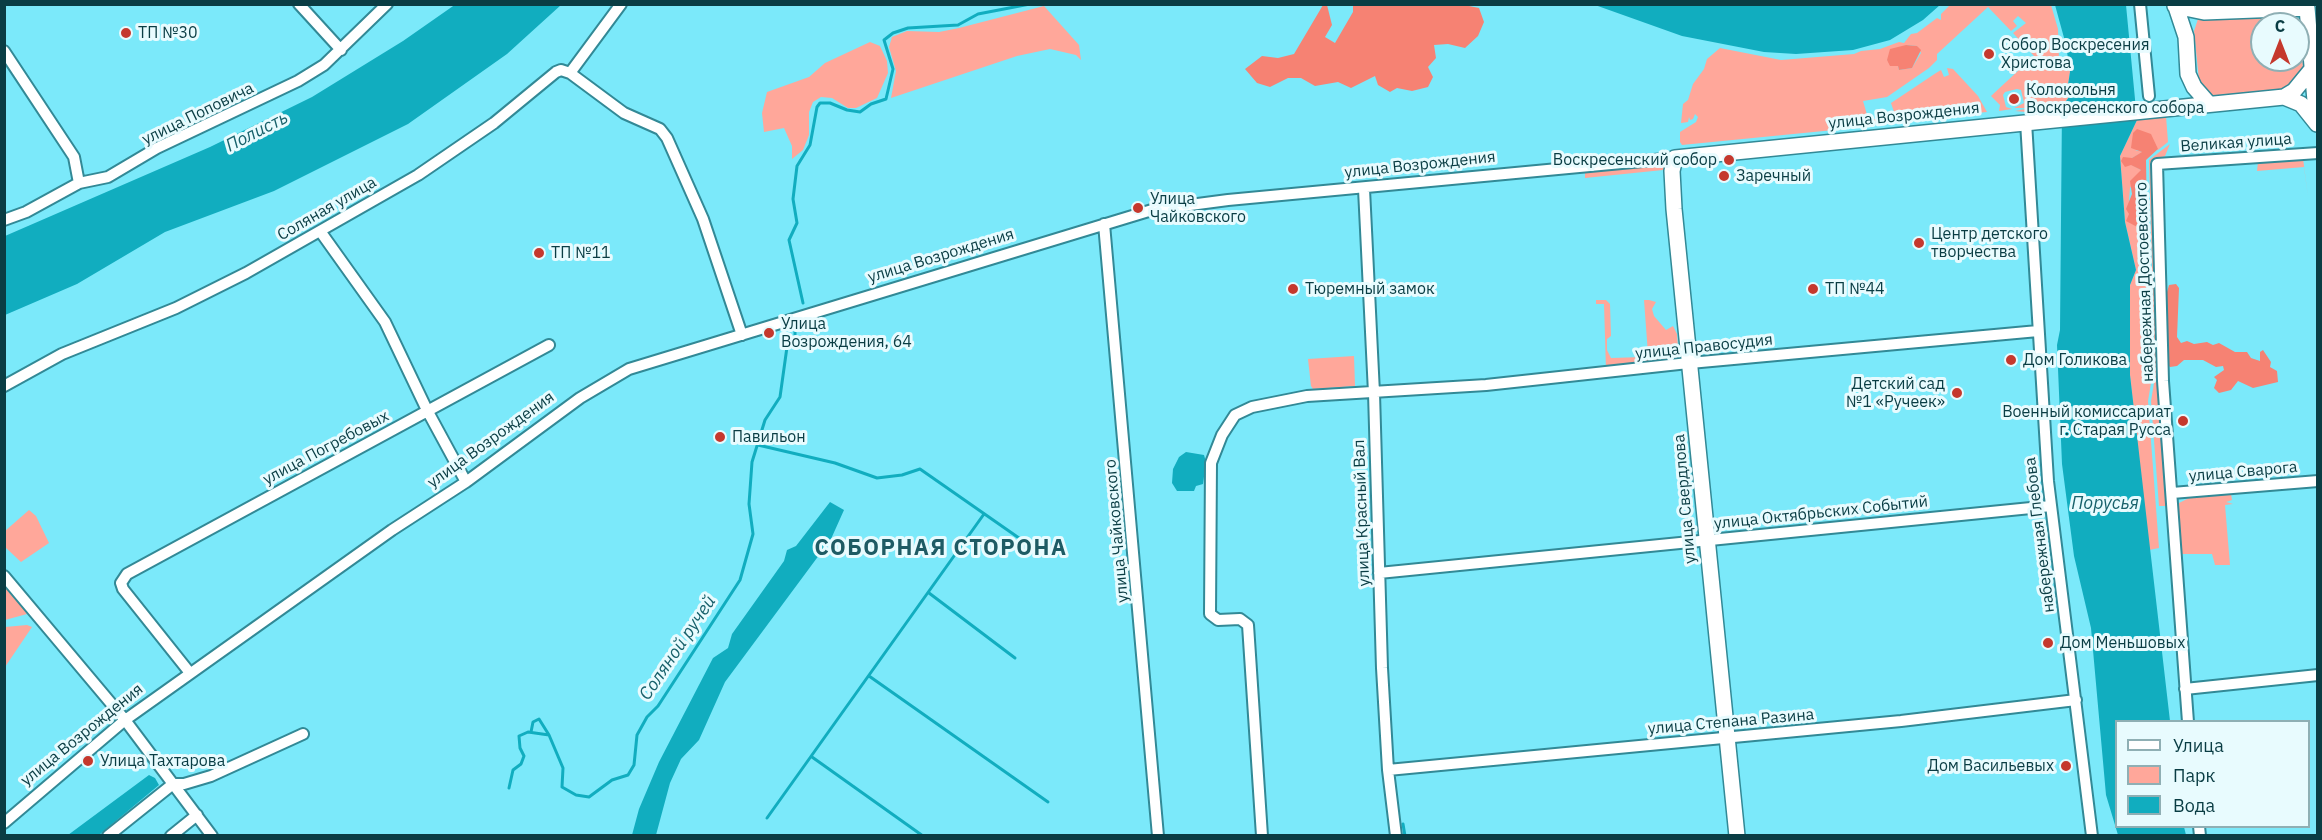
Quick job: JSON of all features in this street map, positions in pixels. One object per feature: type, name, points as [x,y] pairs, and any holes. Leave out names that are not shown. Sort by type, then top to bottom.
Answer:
[{"type":"street","points":[[298,4],[341,50]]},
{"type":"street","name":"улица Поповича","points":[[4,220],[26,212],[79,183],[108,177],[157,148],[267,98],[324,65],[387,4]]},
{"type":"street","points":[[621,4],[570,73],[624,113],[660,129],[667,138],[703,219],[742,335]]},
{"type":"street","points":[[2140,4],[2149,96]]},
{"type":"street","points":[[2175,5],[2204,12],[2312,7],[2312,69],[2318,133]]},
{"type":"street","points":[[2175,5],[2186,37],[2188,74],[2194,87],[2209,104],[2284,97],[2294,91],[2312,69]]},
{"type":"street","points":[[2186,37],[2192,23],[2204,12]]},
{"type":"street","points":[[4,51],[74,157],[79,183]]},
{"type":"street","name":"Соляная улица","points":[[4,386],[62,354],[176,308],[321,231],[427,169],[494,123],[556,72],[561,70],[570,73]]},
{"type":"street","points":[[2162,108],[2178,98],[2188,74]]},
{"type":"street","points":[[2284,97],[2301,104],[2317,124]]},
{"type":"street","name":"улица Возрождения","points":[[4,823],[125,720],[392,530],[466,482],[609,379],[629,369],[1104,224],[1182,205],[1675,159],[2209,104]]},
{"type":"street","name":"набережная Глебова","points":[[2032,122],[2038,331],[2051,506],[2092,836]]},
{"type":"street","name":"Великая улица","points":[[2157,164],[2318,153]]},
{"type":"street","name":"улица Свердлова","points":[[1675,159],[1672,171],[1674,209],[1737,836]]},
{"type":"street","name":"набережная Достоевского","points":[[2157,164],[2163,381],[2188,720]]},
{"type":"street","name":"улица Красный Вал","points":[[1364,189],[1388,770],[1396,836]]},
{"type":"street","name":"улица Чайковского","points":[[1104,224],[1158,836]]},
{"type":"street","points":[[321,231],[385,322],[427,410],[466,482]]},
{"type":"street","name":"улица Правосудия","points":[[1262,836],[1248,625],[1240,620],[1218,620],[1210,614],[1211,463],[1230,419],[1252,407],[1307,396],[1485,385],[1690,363],[2038,331]]},
{"type":"street","name":"улица Погребовых","points":[[190,674],[123,589],[121,583],[127,574],[549,345]]},
{"type":"street","name":"улица Сварога","points":[[2172,493],[2318,480]]},
{"type":"street","name":"улица Октябрьских Событий","points":[[1379,573],[2051,506]]},
{"type":"street","points":[[4,576],[125,720],[212,836]]},
{"type":"street","points":[[2185,689],[2318,675]]},
{"type":"street","name":"улица Степана Разина","points":[[1388,770],[1901,721],[2076,700]]},
{"type":"street","points":[[108,836],[173,784],[184,784],[211,776],[303,734]]},
{"type":"street","points":[[171,836],[197,815]]},
{"type":"green space","points":[[1950,5],[2051,5],[2058,29],[2059,60],[2065,67],[2069,67],[2068,85],[2071,94],[2062,107],[2037,113],[2015,111],[2031,108],[2014,108],[2024,103],[2021,90],[2017,89],[2005,92],[2003,95],[2006,107],[2012,109],[1999,111],[2000,105],[1991,96],[2034,56],[2013,33],[2026,23],[2018,16],[2013,21],[2017,26],[2011,31],[1988,7],[1937,54],[1937,60],[1929,68],[1887,97],[1863,101],[1868,118],[1871,120],[1878,118],[1880,123],[1850,128],[1848,123],[1844,124],[1844,129],[1682,145],[1680,142],[1680,132],[1696,122],[1698,117],[1695,114],[1693,119],[1690,120],[1689,117],[1688,122],[1681,123],[1683,104],[1688,100],[1693,84],[1704,69],[1707,59],[1720,48],[1781,60],[1854,54],[1880,49],[1899,42],[1904,43],[1911,34],[1917,33],[1937,18],[1941,20],[1941,14]],"holes":[[[1906,45],[1917,46],[1921,53],[1912,68],[1899,70],[1898,66],[1887,60]]]},
{"type":"green space","points":[[1044,6],[1079,45],[1081,60],[1076,55],[1050,49],[1017,56],[891,98],[896,71],[889,47],[892,37],[907,31],[939,32],[959,28]]},
{"type":"green space","points":[[2250,16],[2250,72],[2302,72],[2301,76],[2283,92],[2211,97],[2200,90],[2194,31],[2198,19]]},
{"type":"green space","points":[[870,42],[880,46],[887,61],[888,73],[877,98],[856,108],[848,108],[832,98],[821,97],[813,102],[809,112],[809,135],[803,150],[792,159],[792,146],[784,128],[764,132],[762,113],[767,92],[809,77],[825,63]]},
{"type":"green space","points":[[1947,68],[1953,69],[1978,96],[1987,112],[1886,122],[1894,112],[1891,103],[1941,70],[1944,77],[1949,75]]},
{"type":"green space","points":[[2166,116],[2168,142],[2158,150],[2135,150],[2143,152],[2132,158],[2132,165],[2141,170],[2130,188],[2129,200],[2135,225],[2141,229],[2147,225],[2152,377],[2148,401],[2159,548],[2149,550],[2130,375],[2130,285],[2136,270],[2125,222],[2120,156],[2137,120]]},
{"type":"green space","points":[[2170,144],[2165,156],[2151,160],[2156,326],[2166,506],[2159,506],[2151,401],[2155,377],[2149,160]]},
{"type":"green space","points":[[2303,158],[2308,197],[2304,167],[2257,171],[2258,162]]},
{"type":"green space","points":[[1662,165],[1665,167],[1663,170],[1585,178],[1585,172]]},
{"type":"green space","points":[[1596,300],[1606,300],[1610,304],[1611,336],[1607,339],[1607,350],[1611,358],[1643,357],[1648,354],[1644,300],[1649,300],[1656,302],[1652,309],[1654,316],[1666,330],[1673,326],[1677,334],[1678,348],[1683,353],[1681,362],[1606,370],[1604,304],[1596,304]]},
{"type":"green space","points":[[1354,356],[1355,386],[1313,389],[1308,359]]},
{"type":"green space","points":[[2231,494],[2232,500],[2226,502],[2233,504],[2225,505],[2230,565],[2215,565],[2212,554],[2181,554],[2177,504],[2191,497]]},
{"type":"green space","points":[[29,510],[36,516],[49,543],[21,562],[5,547],[5,531]]},
{"type":"green space","points":[[4,585],[20,603],[27,614],[5,620]]},
{"type":"green space","points":[[27,625],[32,627],[5,667],[5,627]]},
{"type":"shaded area","points":[[1323,5],[1327,5],[1332,25],[1325,37],[1335,43],[1353,12],[1353,5],[1464,5],[1479,8],[1484,22],[1478,36],[1465,48],[1448,44],[1434,45],[1436,58],[1428,67],[1433,77],[1428,87],[1412,91],[1397,88],[1390,92],[1378,85],[1375,76],[1351,88],[1338,82],[1315,86],[1301,78],[1288,78],[1270,87],[1257,83],[1245,69],[1262,56],[1278,58],[1294,54]]},
{"type":"shaded area","points":[[1906,45],[1917,46],[1921,50],[1912,68],[1899,70],[1898,66],[1890,66],[1887,60],[1890,49]]},
{"type":"shaded area","points":[[2137,129],[2151,134],[2158,149],[2146,160],[2147,225],[2141,229],[2126,221],[2129,214],[2126,209],[2132,194],[2130,181],[2141,170],[2131,165],[2125,167],[2121,161],[2123,157],[2132,158],[2142,152],[2131,148],[2133,133]]},
{"type":"shaded area","points":[[2176,284],[2179,288],[2177,337],[2181,343],[2207,342],[2213,345],[2219,343],[2235,352],[2247,352],[2251,358],[2260,361],[2260,352],[2263,350],[2271,362],[2270,367],[2277,371],[2278,382],[2253,388],[2238,381],[2231,390],[2219,393],[2214,388],[2217,380],[2214,377],[2224,370],[2223,366],[2216,367],[2203,360],[2184,360],[2177,366],[2170,367],[2165,362],[2163,306],[2169,285]]},
{"type":"water","name":"Полисть","points":[[456,4],[561,5],[507,54],[408,124],[274,191],[165,232],[77,284],[5,315],[5,236],[210,147],[312,97],[403,41]]},
{"type":"water","points":[[1595,5],[1940,5],[1923,20],[1890,40],[1853,50],[1796,54],[1764,52],[1682,36]]},
{"type":"water","name":"Порусья","points":[[2055,5],[2126,5],[2137,120],[2120,156],[2125,222],[2136,270],[2130,285],[2130,375],[2170,720],[2115,720],[2115,825],[2106,795],[2091,628],[2074,556],[2062,464],[2057,345],[2060,330],[2062,107],[2071,94],[2068,85],[2070,72],[2066,45]]},
{"type":"water","points":[[1186,452],[1204,455],[1206,462],[1203,484],[1196,486],[1194,491],[1177,491],[1172,483],[1173,469],[1179,457]]},
{"type":"water","points":[[830,502],[844,510],[831,539],[725,682],[699,740],[681,759],[670,783],[656,835],[632,835],[639,809],[659,762],[713,658],[728,648],[732,634],[784,561],[787,550],[796,546]]},
{"type":"water","points":[[149,775],[155,778],[159,785],[99,835],[68,835]]},
{"type":"water","name":"Порусья","points":[[2116,828],[2184,828],[2186,835],[2118,835]]},
{"type":"waterway","name":"Соляной ручей","points":[[803,303],[789,240],[797,223],[793,199],[797,166],[810,145],[817,107],[820,103],[830,103],[847,110],[860,112],[871,104],[886,99],[893,69],[884,40],[893,33],[908,28],[958,25],[978,14],[1030,4]]},
{"type":"waterway","name":"Соляной ручей","points":[[509,788],[513,770],[521,764],[524,756],[520,748],[519,736],[528,732],[549,735],[563,768],[562,787],[576,795],[589,797],[612,780],[628,775],[634,765],[637,735],[647,717],[658,706],[740,580],[753,534],[749,504],[752,462],[765,420],[780,397],[787,347],[795,338],[795,330]]},
{"type":"waterway","points":[[758,445],[835,463],[877,478],[902,475],[920,469],[1029,545]]},
{"type":"waterway","points":[[767,818],[984,514]]},
{"type":"waterway","points":[[929,593],[1015,658]]},
{"type":"waterway","points":[[869,676],[1048,802]]},
{"type":"waterway","points":[[531,732],[533,722],[539,719],[549,735]]},
{"type":"waterway","points":[[812,757],[923,836]]},
{"type":"waterway","points":[[1403,824],[1405,836]]},
{"type":"place","name":"ТП №30","points":[[126,33]]},
{"type":"place","name":"Собор Воскресения Христова","points":[[1989,54]]},
{"type":"place","name":"Колокольня Воскресенского собора","points":[[2014,99]]},
{"type":"place","name":"Воскресенский собор","points":[[1729,160]]},
{"type":"place","name":"Заречный","points":[[1724,176]]},
{"type":"place","name":"Улица Чайковского","points":[[1138,208]]},
{"type":"place","name":"Центр детского творчества","points":[[1919,243]]},
{"type":"place","name":"ТП №11","points":[[539,253]]},
{"type":"place","name":"Тюремный замок","points":[[1293,289]]},
{"type":"place","name":"ТП №44","points":[[1813,289]]},
{"type":"place","name":"Улица Возрождения, 64","points":[[769,333]]},
{"type":"place","name":"Дом Голикова","points":[[2011,360]]},
{"type":"place","name":"Детский сад №1 «Ручеек»","points":[[1957,393]]},
{"type":"place","name":"Военный комиссариат г. Старая Русса","points":[[2183,421]]},
{"type":"place","name":"Павильон","points":[[720,437]]},
{"type":"place","name":"Дом Меньшовых","points":[[2048,643]]},
{"type":"place","name":"Улица Тахтарова","points":[[88,761]]},
{"type":"place","name":"Дом Васильевых","points":[[2066,766]]},
{"type":"district","name":"СОБОРНАЯ СТОРОНА","points":[[941,549]]}]
